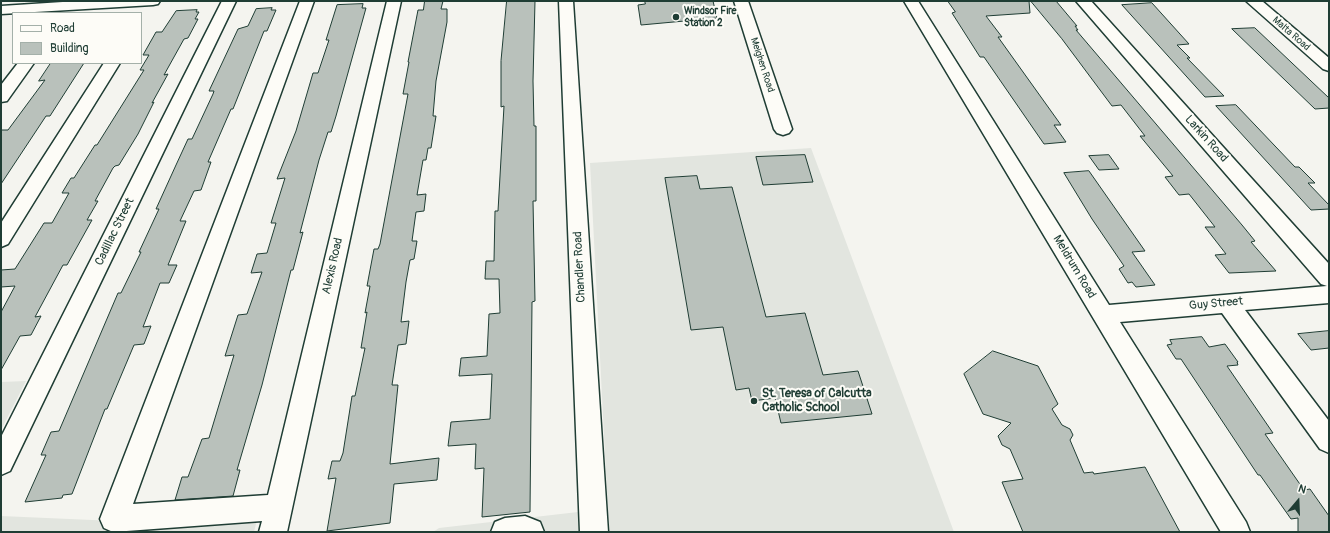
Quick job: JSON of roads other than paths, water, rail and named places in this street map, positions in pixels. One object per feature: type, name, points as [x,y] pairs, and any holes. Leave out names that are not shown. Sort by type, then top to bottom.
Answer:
[{"type":"street","points":[[1,10],[151,1]]},
{"type":"street","points":[[142,14],[151,1]]},
{"type":"street","name":"Cadillac Street","points":[[1,463],[229,1]]},
{"type":"street","points":[[279,507],[114,519],[307,1]]},
{"type":"street","name":"Alexis Road","points":[[273,532],[394,1]]},
{"type":"street","name":"Chandler Road","points":[[566,1],[594,532]]},
{"type":"street","name":"Meighen Road","points":[[741,1],[783,129]]},
{"type":"street","name":"Meldrum Road","points":[[911,1],[1236,532]]},
{"type":"street","name":"Larkin Road","points":[[1083,1],[1329,278]]},
{"type":"street","name":"Malta Road","points":[[1253,1],[1329,66]]},
{"type":"street","points":[[1,96],[25,64]]},
{"type":"street","points":[[1,239],[111,64]]},
{"type":"street","name":"Guy Street","points":[[1103,315],[1329,294]]},
{"type":"street","points":[[1227,303],[1329,441]]},
{"type":"street","points":[[505,532],[525,530],[530,532]]},
{"type":"place","name":"Windsor Fire Station 2","points":[[676,17]]},
{"type":"place","name":"St. Teresa of Calcutta Catholic School","points":[[754,401]]}]
